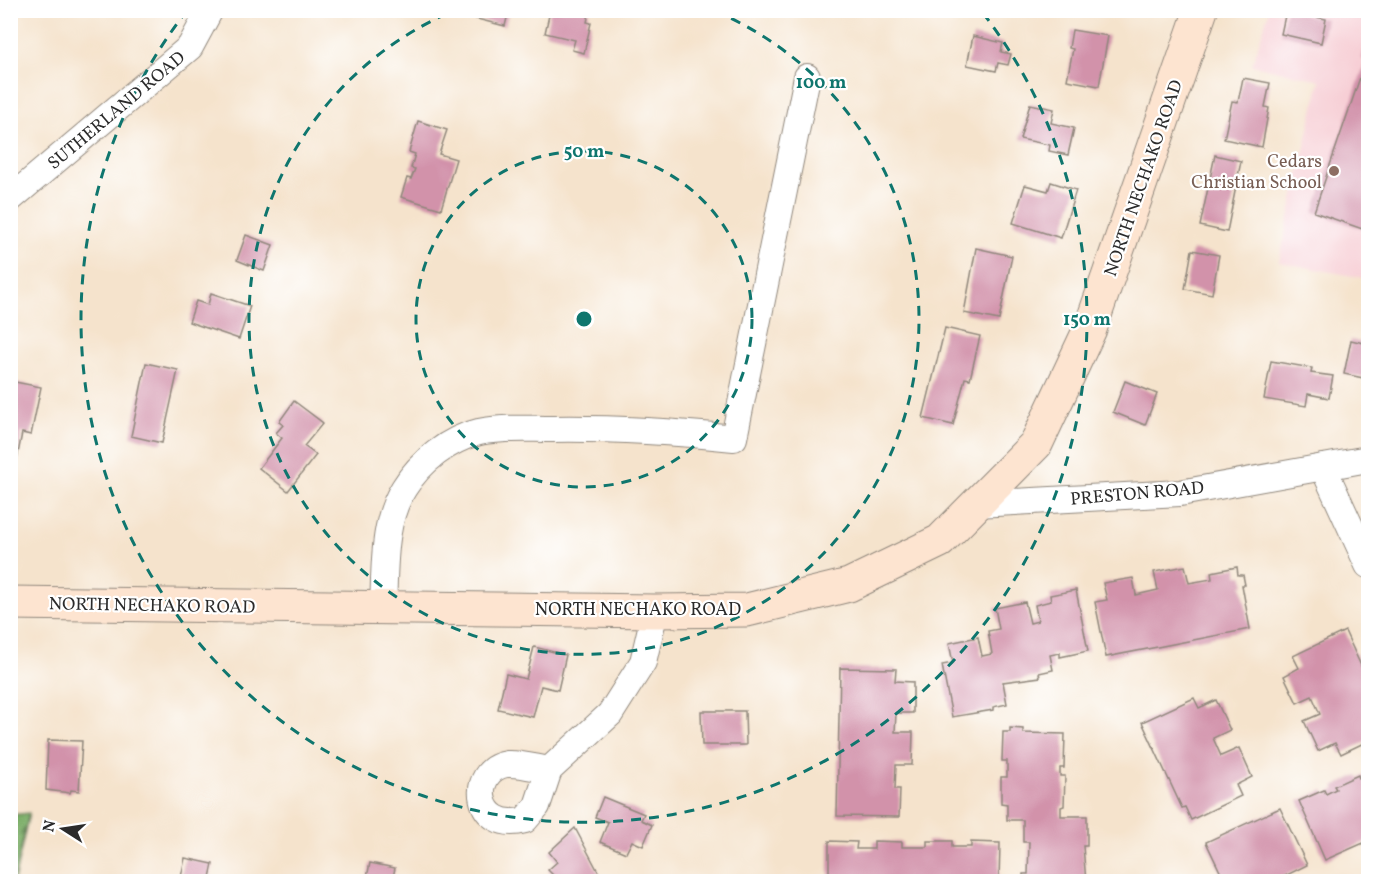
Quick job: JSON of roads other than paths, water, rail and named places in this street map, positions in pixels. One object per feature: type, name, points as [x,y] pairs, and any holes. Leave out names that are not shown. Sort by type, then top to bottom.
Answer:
[{"type":"main road","name":"NORTH NECHAKO ROAD","points":[[10,603],[655,611],[747,610],[849,585],[940,541],[1036,444],[1090,328],[1201,10]]},
{"type":"street","name":"SUTHERLAND ROAD","points":[[10,199],[190,47],[210,10]]},
{"type":"street","points":[[383,608],[390,522],[403,488],[425,461],[447,445],[477,432],[504,429],[644,431],[734,438],[807,78]]},
{"type":"street","name":"PRESTON ROAD","points":[[976,504],[1180,493],[1368,459]]},
{"type":"street","points":[[1323,467],[1368,565]]},
{"type":"street","points":[[549,770],[610,714],[643,662],[655,611]]},
{"type":"place","name":"Cedars Christian School","points":[[1334,171]]}]
